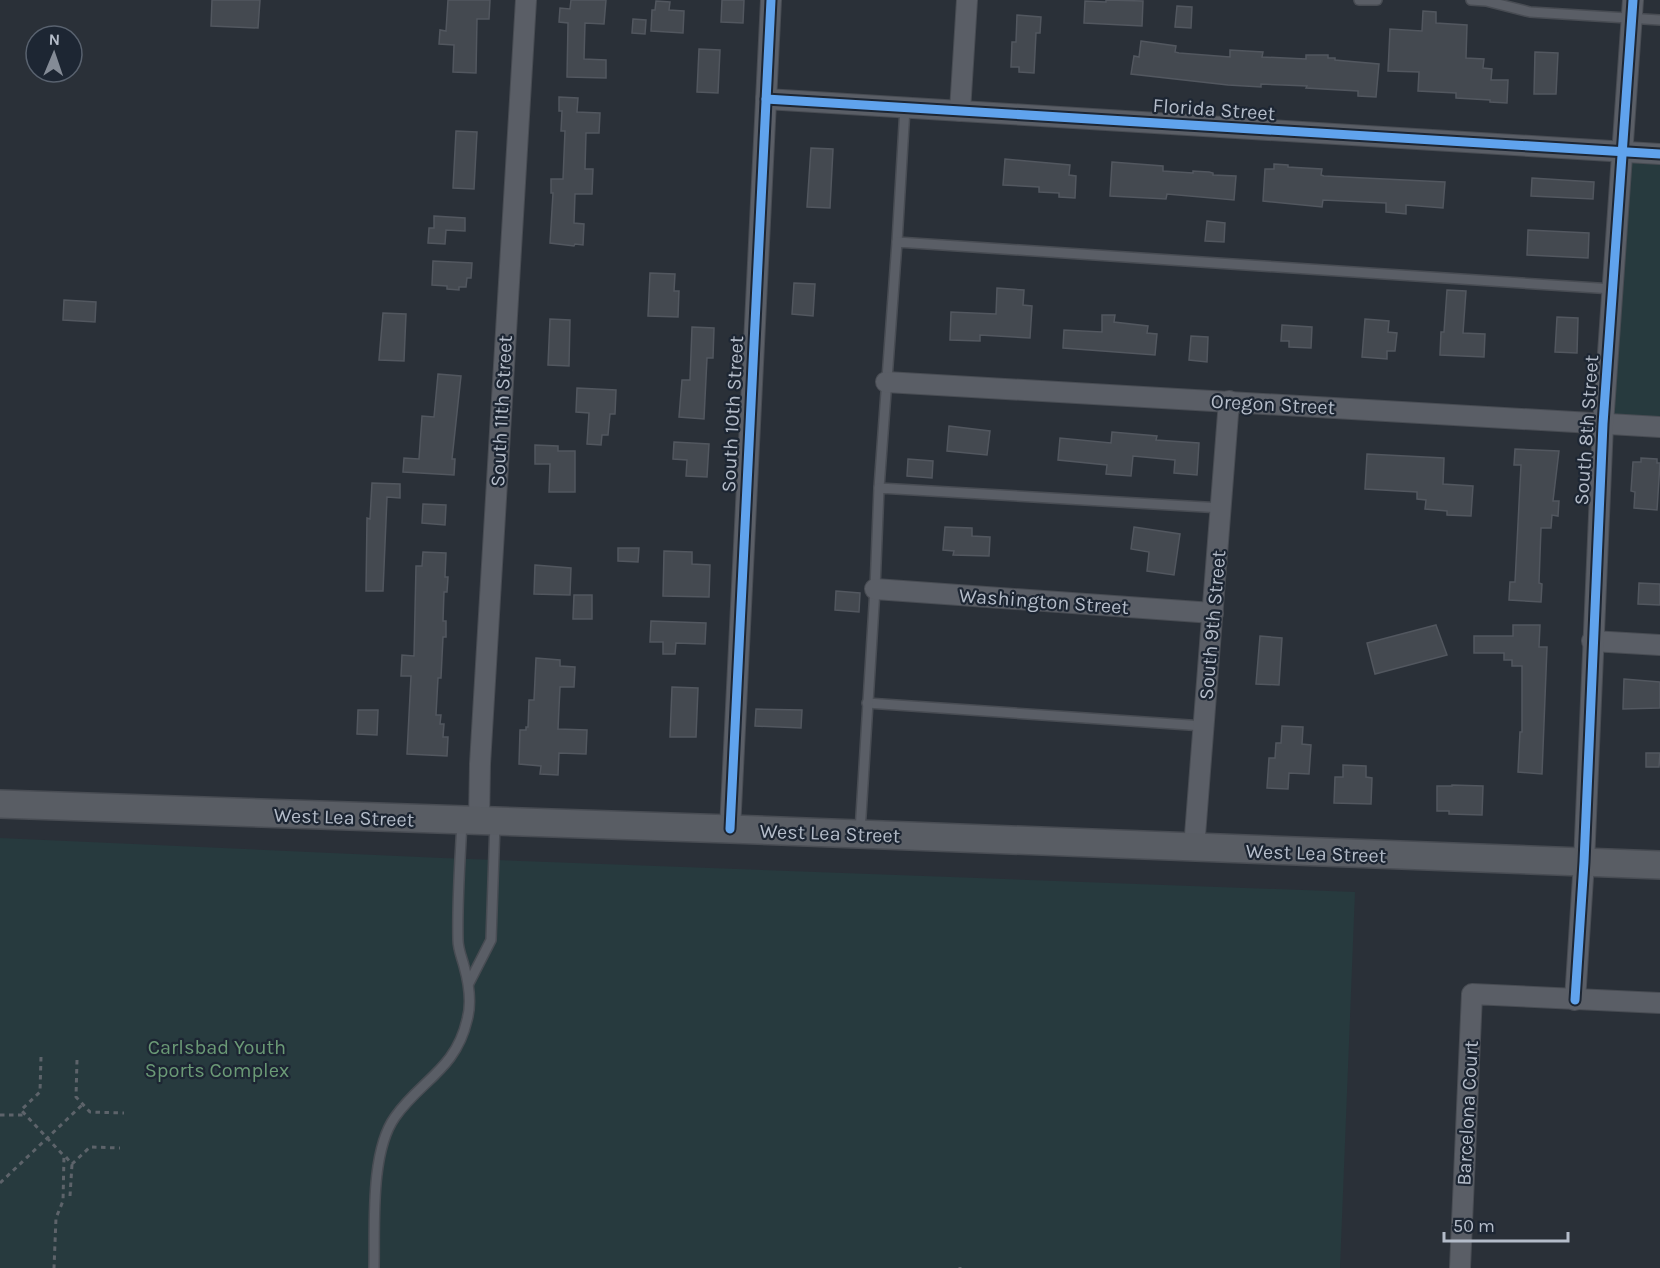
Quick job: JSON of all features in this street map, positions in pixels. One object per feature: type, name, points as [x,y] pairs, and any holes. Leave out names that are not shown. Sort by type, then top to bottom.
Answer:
[{"type":"main road","name":"West Lea Street","points":[[0,804],[730,829],[1660,865]]},
{"type":"street","name":"South 11th Street","points":[[478,821],[480,752],[526,0]]},
{"type":"street","name":"South 10th Street","points":[[730,829],[771,0]]},
{"type":"street","points":[[960,111],[967,0]]},
{"type":"street","name":"South 8th Street","points":[[1575,1000],[1584,862],[1603,423],[1633,9]]},
{"type":"street","name":"Florida Street","points":[[766,99],[1660,154]]},
{"type":"street","name":"Oregon Street","points":[[886,382],[1660,427]]},
{"type":"street","name":"South 9th Street","points":[[1194,848],[1229,401]]},
{"type":"street","name":"Washington Street","points":[[876,589],[1213,613]]},
{"type":"street","points":[[1592,641],[1660,645]]},
{"type":"street","name":"Barcelona Court","points":[[1460,1268],[1472,994],[1575,1000]]},
{"type":"street","points":[[1575,1000],[1660,1003]]},
{"type":"lane","points":[[1359,0],[1377,0]]},
{"type":"lane","points":[[1472,0],[1486,1],[1530,12],[1633,9],[1660,20]]},
{"type":"lane","points":[[860,834],[876,589],[879,488],[905,108]]},
{"type":"lane","points":[[897,242],[1613,289]]},
{"type":"lane","points":[[879,488],[1222,507]]},
{"type":"lane","points":[[867,703],[1204,726]]},
{"type":"lane","points":[[469,983],[491,940],[478,821]]},
{"type":"lane","points":[[374,1268],[377,1167],[383,1141],[394,1117],[441,1070],[460,1043],[468,1019],[469,983],[458,943],[478,821]]},
{"type":"path","points":[[41,1057],[40,1092],[21,1110],[72,1164]]},
{"type":"path","points":[[76,1060],[76,1097],[82,1104],[90,1112],[124,1113]]},
{"type":"path","points":[[0,1183],[82,1104]]},
{"type":"path","points":[[0,1114],[27,1116]]},
{"type":"path","points":[[70,1196],[72,1164],[90,1147],[120,1148]]},
{"type":"path","points":[[54,1268],[56,1218],[63,1201],[64,1156]]},
{"type":"green space","points":[[1624,152],[1660,154],[1660,427],[1603,424]]},
{"type":"green space","name":"Carlsbad Youth Sports Complex","points":[[0,838],[442,858],[1355,892],[1340,1268],[0,1268]]},
{"type":"building","points":[[212,0],[260,0],[258,28],[211,26]]},
{"type":"building","points":[[448,0],[490,0],[489,19],[477,19],[476,73],[453,72],[454,45],[439,44],[440,30],[446,31]]},
{"type":"building","points":[[571,0],[606,0],[604,24],[585,23],[584,59],[606,60],[606,78],[567,77],[568,23],[559,22],[560,8],[570,9]]},
{"type":"building","points":[[722,0],[744,0],[743,23],[721,22]]},
{"type":"building","points":[[1106,0],[1143,1],[1142,26],[1084,23],[1085,1],[1106,2]]},
{"type":"building","points":[[656,1],[670,2],[669,10],[684,11],[683,33],[651,31],[652,10],[655,10]]},
{"type":"building","points":[[1177,6],[1192,7],[1191,28],[1175,27]]},
{"type":"building","points":[[1423,11],[1436,12],[1436,23],[1467,25],[1466,58],[1484,59],[1483,68],[1492,69],[1491,80],[1508,80],[1507,103],[1456,98],[1456,93],[1418,91],[1419,72],[1388,71],[1390,29],[1422,31]]},
{"type":"building","points":[[1017,15],[1041,17],[1040,33],[1036,33],[1034,73],[1019,72],[1019,67],[1011,67],[1012,42],[1016,42]]},
{"type":"building","points":[[633,19],[646,20],[645,34],[632,33]]},
{"type":"building","points":[[1141,41],[1176,46],[1175,52],[1179,53],[1230,57],[1230,50],[1263,52],[1262,57],[1306,59],[1306,55],[1328,55],[1328,58],[1335,58],[1335,60],[1379,64],[1376,97],[1358,96],[1358,91],[1306,88],[1307,86],[1228,85],[1131,74],[1134,56],[1139,57]]},
{"type":"building","points":[[699,49],[720,50],[718,93],[697,92]]},
{"type":"building","points":[[1535,52],[1558,53],[1556,94],[1534,94]]},
{"type":"building","points":[[559,97],[578,98],[577,112],[600,113],[599,133],[586,133],[585,169],[593,169],[592,194],[575,194],[574,223],[584,224],[583,245],[550,243],[553,193],[551,193],[551,179],[563,179],[565,131],[561,131],[562,111],[559,111]]},
{"type":"building","points":[[456,131],[477,132],[474,189],[453,188]]},
{"type":"building","points":[[811,148],[833,149],[830,208],[807,207]]},
{"type":"building","points":[[1005,159],[1070,165],[1069,175],[1076,176],[1075,198],[1059,197],[1059,193],[1039,192],[1039,187],[1003,185]]},
{"type":"building","points":[[1112,162],[1163,166],[1163,171],[1209,172],[1213,175],[1236,176],[1234,200],[1167,194],[1166,199],[1110,196]]},
{"type":"building","points":[[1274,164],[1322,169],[1321,175],[1324,176],[1445,182],[1443,208],[1406,205],[1406,214],[1386,212],[1386,203],[1323,200],[1322,207],[1263,201],[1265,169],[1274,169]]},
{"type":"building","points":[[1532,178],[1594,182],[1593,199],[1531,196]]},
{"type":"building","points":[[434,216],[465,218],[465,231],[446,230],[445,244],[428,243],[429,228],[434,228]]},
{"type":"building","points":[[1207,221],[1225,223],[1224,242],[1205,241]]},
{"type":"building","points":[[1528,230],[1589,233],[1588,258],[1527,255]]},
{"type":"building","points":[[433,261],[472,263],[471,278],[467,278],[466,287],[459,287],[459,290],[432,285]]},
{"type":"building","points":[[650,273],[675,274],[674,291],[679,291],[678,317],[648,316]]},
{"type":"building","points":[[794,283],[815,284],[813,316],[792,314]]},
{"type":"building","points":[[997,288],[1024,290],[1023,305],[1032,306],[1030,338],[980,335],[980,341],[950,340],[951,312],[996,314]]},
{"type":"building","points":[[1447,290],[1466,291],[1463,333],[1485,334],[1484,357],[1440,355]]},
{"type":"building","points":[[64,300],[96,302],[95,322],[63,320]]},
{"type":"building","points":[[383,313],[406,314],[404,361],[379,360]]},
{"type":"building","points":[[1102,315],[1115,315],[1114,322],[1148,326],[1147,333],[1157,334],[1155,355],[1063,348],[1064,330],[1102,332]]},
{"type":"building","points":[[1557,317],[1578,318],[1577,353],[1555,352]]},
{"type":"building","points":[[550,319],[570,320],[569,366],[548,365]]},
{"type":"building","points":[[1365,319],[1389,321],[1388,332],[1397,333],[1395,351],[1387,351],[1387,359],[1362,357]]},
{"type":"building","points":[[1282,325],[1312,327],[1311,348],[1289,347],[1289,341],[1281,341]]},
{"type":"building","points":[[692,327],[714,328],[713,358],[707,358],[704,419],[679,417],[682,380],[690,380]]},
{"type":"building","points":[[1191,336],[1208,337],[1207,362],[1189,360]]},
{"type":"building","points":[[438,374],[461,376],[452,459],[455,459],[454,475],[403,472],[404,458],[419,459],[422,416],[434,417]]},
{"type":"building","points":[[577,388],[616,390],[615,414],[610,414],[608,435],[602,435],[601,445],[587,444],[589,413],[576,412]]},
{"type":"building","points":[[949,426],[990,431],[987,455],[947,451]]},
{"type":"building","points":[[1112,432],[1157,436],[1156,440],[1199,443],[1197,475],[1174,473],[1175,460],[1133,456],[1131,476],[1106,474],[1107,465],[1058,460],[1060,438],[1111,443]]},
{"type":"building","points":[[674,442],[709,444],[707,477],[686,476],[687,460],[673,459]]},
{"type":"building","points":[[535,445],[558,446],[558,451],[575,451],[575,492],[549,492],[550,464],[535,464]]},
{"type":"building","points":[[1515,449],[1559,451],[1553,501],[1559,501],[1558,516],[1552,515],[1551,528],[1541,528],[1539,583],[1542,584],[1541,602],[1509,600],[1510,582],[1515,582],[1521,465],[1514,465]]},
{"type":"building","points":[[1367,454],[1444,458],[1443,484],[1473,486],[1471,516],[1447,515],[1447,511],[1425,509],[1426,500],[1417,499],[1417,492],[1365,489]]},
{"type":"building","points":[[1641,458],[1657,459],[1657,463],[1660,463],[1657,510],[1634,508],[1635,492],[1631,491],[1633,462],[1641,462]]},
{"type":"building","points":[[908,459],[933,461],[932,478],[907,476]]},
{"type":"building","points":[[372,483],[400,484],[400,498],[387,497],[383,591],[366,591],[367,518],[370,519]]},
{"type":"building","points":[[423,504],[446,505],[445,525],[422,523]]},
{"type":"building","points":[[945,527],[972,528],[972,536],[990,537],[989,556],[953,555],[954,551],[943,550]]},
{"type":"building","points":[[1134,527],[1180,534],[1174,575],[1147,571],[1149,552],[1131,549]]},
{"type":"building","points":[[618,548],[639,548],[638,562],[618,561]]},
{"type":"building","points":[[664,551],[692,552],[692,564],[710,565],[709,597],[663,596]]},
{"type":"building","points":[[423,552],[446,553],[445,577],[448,577],[447,592],[444,592],[443,621],[446,621],[446,637],[443,637],[436,715],[441,715],[440,724],[444,724],[443,737],[448,737],[447,756],[407,754],[411,676],[401,676],[402,655],[414,656],[416,566],[422,566]]},
{"type":"building","points":[[535,565],[571,568],[570,595],[534,594]]},
{"type":"building","points":[[1639,583],[1660,584],[1660,605],[1638,604]]},
{"type":"building","points":[[836,591],[860,593],[859,612],[835,610]]},
{"type":"building","points":[[574,595],[592,595],[592,619],[573,619]]},
{"type":"building","points":[[651,621],[706,623],[705,644],[676,643],[675,654],[663,654],[663,642],[650,642]]},
{"type":"building","points":[[1436,625],[1447,655],[1375,674],[1367,643]]},
{"type":"building","points":[[1513,625],[1540,625],[1539,647],[1547,647],[1542,774],[1518,772],[1520,732],[1522,732],[1522,666],[1512,666],[1512,660],[1504,660],[1504,653],[1474,653],[1474,636],[1513,636]]},
{"type":"building","points":[[1260,636],[1282,638],[1279,685],[1256,684]]},
{"type":"building","points":[[536,658],[560,660],[560,666],[575,667],[574,687],[560,687],[558,729],[587,730],[586,754],[559,753],[558,775],[540,774],[541,766],[519,764],[520,730],[526,730],[528,727],[529,700],[534,700]]},
{"type":"building","points":[[1624,679],[1660,682],[1660,708],[1623,709]]},
{"type":"building","points":[[672,687],[698,688],[696,737],[670,737]]},
{"type":"building","points":[[756,709],[802,710],[801,728],[755,726]]},
{"type":"building","points":[[358,710],[378,710],[377,735],[357,734]]},
{"type":"building","points":[[1282,726],[1303,727],[1302,744],[1311,745],[1309,774],[1289,773],[1288,789],[1267,788],[1269,758],[1275,758],[1276,743],[1281,743]]},
{"type":"building","points":[[1646,753],[1660,753],[1659,767],[1646,767]]},
{"type":"building","points":[[1343,765],[1366,766],[1366,777],[1372,778],[1371,804],[1334,803],[1335,777],[1343,777]]},
{"type":"building","points":[[1437,786],[1483,786],[1482,815],[1449,814],[1449,811],[1437,811]]},
{"type":"cycle path","points":[[730,829],[771,0]]},
{"type":"cycle path","points":[[1575,1000],[1584,862],[1603,424],[1633,0]]},
{"type":"cycle path","points":[[766,99],[1660,154]]}]
